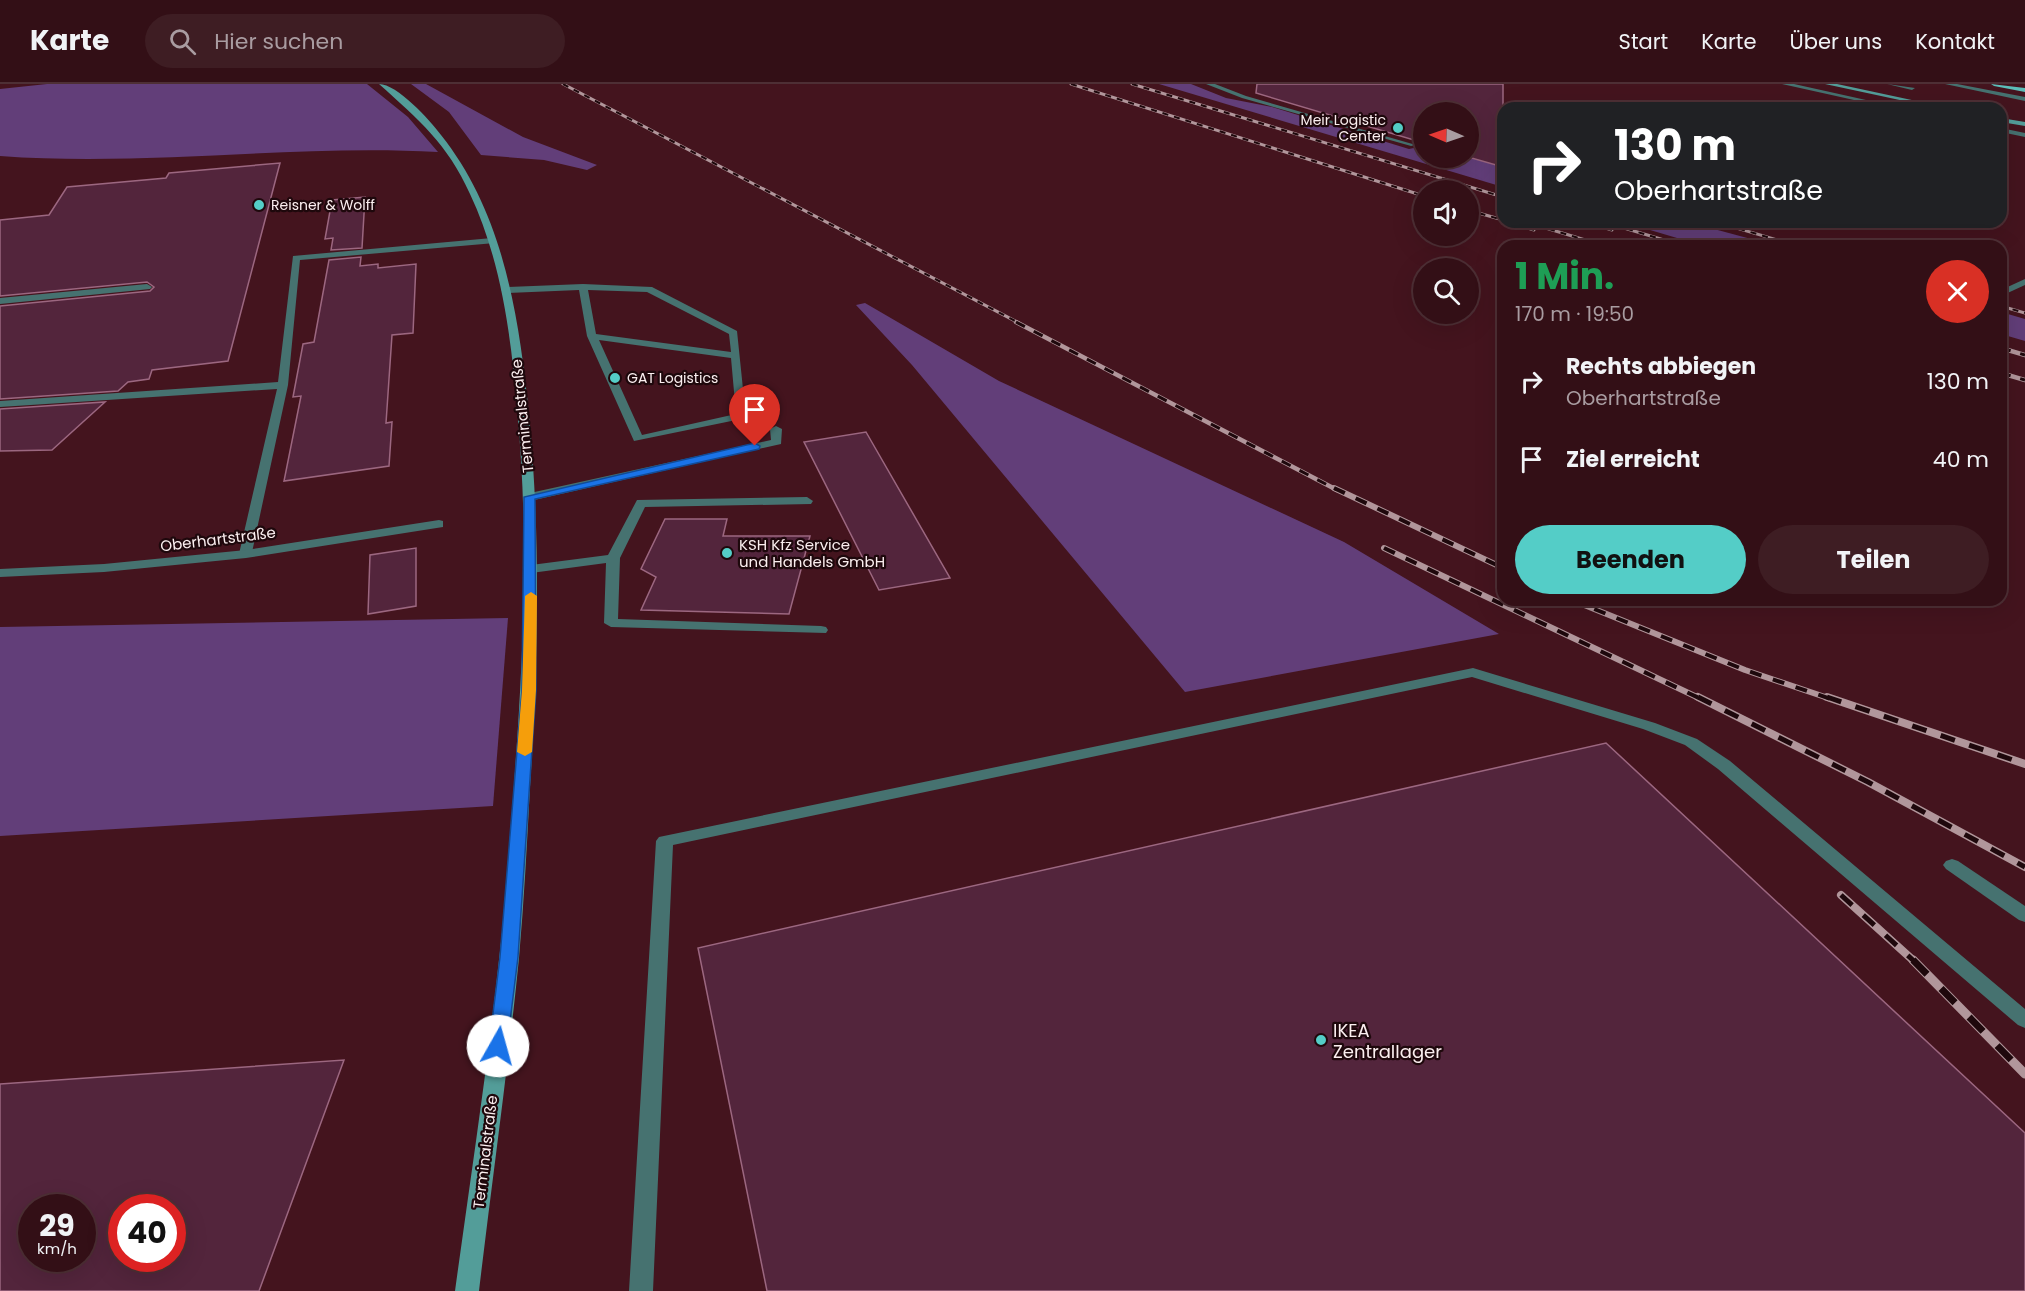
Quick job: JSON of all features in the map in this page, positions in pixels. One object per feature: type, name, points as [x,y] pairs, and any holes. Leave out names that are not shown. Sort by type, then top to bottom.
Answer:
[{"type":"main road","points":[[1994,84],[2025,90]]},
{"type":"street","name":"Terminalstraße","points":[[382,84],[423,115],[440,135],[475,193],[506,290],[518,367],[530,497],[529,690],[509,957],[467,1291]]},
{"type":"street","points":[[1209,84],[1244,97],[1413,145]]},
{"type":"street","points":[[1785,84],[1870,102]]},
{"type":"street","points":[[1803,88],[1821,84]]},
{"type":"street","points":[[1828,84],[1916,102]]},
{"type":"street","points":[[1890,84],[1912,88]]},
{"type":"street","points":[[1948,84],[2025,99]]},
{"type":"street","points":[[2007,121],[2025,124]]},
{"type":"street","points":[[2007,131],[2025,135]]},
{"type":"street","points":[[246,554],[283,385],[296,258],[492,241]]},
{"type":"street","points":[[2007,290],[2025,282]]},
{"type":"street","points":[[0,301],[147,287]]},
{"type":"street","points":[[506,290],[583,287],[649,289],[734,333],[742,416],[638,439],[592,336],[583,287]]},
{"type":"street","points":[[592,336],[736,356]]},
{"type":"street","points":[[0,404],[283,385]]},
{"type":"street","points":[[530,497],[777,442],[776,429]]},
{"type":"street","points":[[807,501],[641,503],[613,558],[611,623],[821,630]]},
{"type":"street","name":"Oberhartstraße","points":[[0,573],[104,568],[246,554],[439,524]]},
{"type":"street","points":[[531,569],[613,558]]},
{"type":"street","points":[[640,1291],[665,841],[1473,672],[1649,726],[1692,742],[1724,765],[2025,1020]]},
{"type":"street","points":[[1952,866],[2025,915]]},
{"type":"shaded area","points":[[47,84],[367,84],[408,117],[438,152],[328,151],[110,159],[0,156],[0,89]]},
{"type":"shaded area","points":[[411,84],[426,84],[523,137],[597,165],[587,170],[544,160],[481,155],[449,112]]},
{"type":"shaded area","points":[[1159,84],[1191,84],[1226,98],[1272,107],[1409,149],[1413,148],[1413,160]]},
{"type":"shaded area","points":[[1479,160],[1497,165],[1497,185],[1440,168],[1479,168]]},
{"type":"shaded area","points":[[1643,228],[1710,228],[1755,240],[1684,240]]},
{"type":"shaded area","points":[[865,303],[999,381],[1344,542],[1499,634],[1185,692],[912,365],[856,305]]},
{"type":"shaded area","points":[[2007,314],[2025,319],[2025,341],[2007,336]]},
{"type":"shaded area","points":[[508,618],[493,806],[0,836],[0,627]]},
{"type":"building","points":[[1257,84],[1503,84],[1503,102],[1497,102],[1497,165],[1479,160],[1479,102],[1413,102],[1413,140],[1256,93]]},
{"type":"building","points":[[280,163],[228,361],[152,370],[149,379],[128,382],[118,391],[0,399],[0,306],[150,291],[154,287],[147,282],[0,296],[0,220],[49,215],[67,187],[166,178],[169,173]]},
{"type":"building","points":[[365,197],[362,248],[331,250],[333,238],[325,239],[332,200]]},
{"type":"building","points":[[361,257],[360,266],[378,264],[378,268],[416,264],[413,333],[392,335],[386,423],[392,422],[389,466],[284,481],[301,396],[293,397],[303,344],[314,342],[329,260]]},
{"type":"building","points":[[105,402],[52,450],[0,451],[0,409]]},
{"type":"building","points":[[866,432],[950,578],[879,590],[804,442]]},
{"type":"building","name":"KSH Kfz Service und Handels GmbH","points":[[665,519],[727,519],[723,536],[810,536],[789,614],[641,610],[656,577],[641,569]]},
{"type":"building","points":[[416,548],[416,606],[368,614],[370,555]]},
{"type":"building","name":"IKEA Zentrallager","points":[[1606,743],[2025,1133],[2025,1291],[767,1291],[698,948]]},
{"type":"building","points":[[344,1060],[259,1291],[0,1291],[0,1084]]},
{"type":"railway","points":[[563,84],[1019,323]]},
{"type":"railway","points":[[1071,84],[1413,193]]},
{"type":"railway","points":[[1132,84],[1497,195]]},
{"type":"railway","points":[[1479,213],[1497,218]]},
{"type":"railway","points":[[1528,228],[1534,230]]},
{"type":"railway","points":[[1546,228],[1585,240]]},
{"type":"railway","points":[[1606,228],[1612,230]]},
{"type":"railway","points":[[1624,228],[1664,240]]},
{"type":"railway","points":[[1736,228],[1778,240]]},
{"type":"railway","points":[[2007,308],[2025,313]]},
{"type":"railway","points":[[1016,322],[1337,490]]},
{"type":"railway","points":[[2007,350],[2025,355]]},
{"type":"railway","points":[[2007,375],[2025,380]]},
{"type":"railway","points":[[1334,488],[1497,565]]},
{"type":"railway","points":[[1384,548],[1497,602]]},
{"type":"railway","points":[[1506,606],[1701,699]]},
{"type":"railway","points":[[1587,606],[1745,670],[1831,699]]},
{"type":"railway","points":[[1698,697],[1868,782],[2025,867]]},
{"type":"railway","points":[[1827,697],[2025,764]]},
{"type":"railway","points":[[1841,895],[1915,962]]},
{"type":"railway","points":[[1915,962],[2025,1074]]},
{"type":"slow traffic","points":[[525,752],[531,596]]},
{"type":"place","name":"Meir Logistic Center","points":[[1398,128]]},
{"type":"place","name":"Reisner & Wolff","points":[[259,205]]},
{"type":"place","name":"GAT Logistics","points":[[615,378]]},
{"type":"place","name":"KSH Kfz Service und Handels GmbH","points":[[727,553]]},
{"type":"place","name":"IKEA Zentrallager","points":[[1321,1040]]},
{"type":"route","points":[[498,1046],[509,957],[529,690],[530,497],[755,446]]}]
